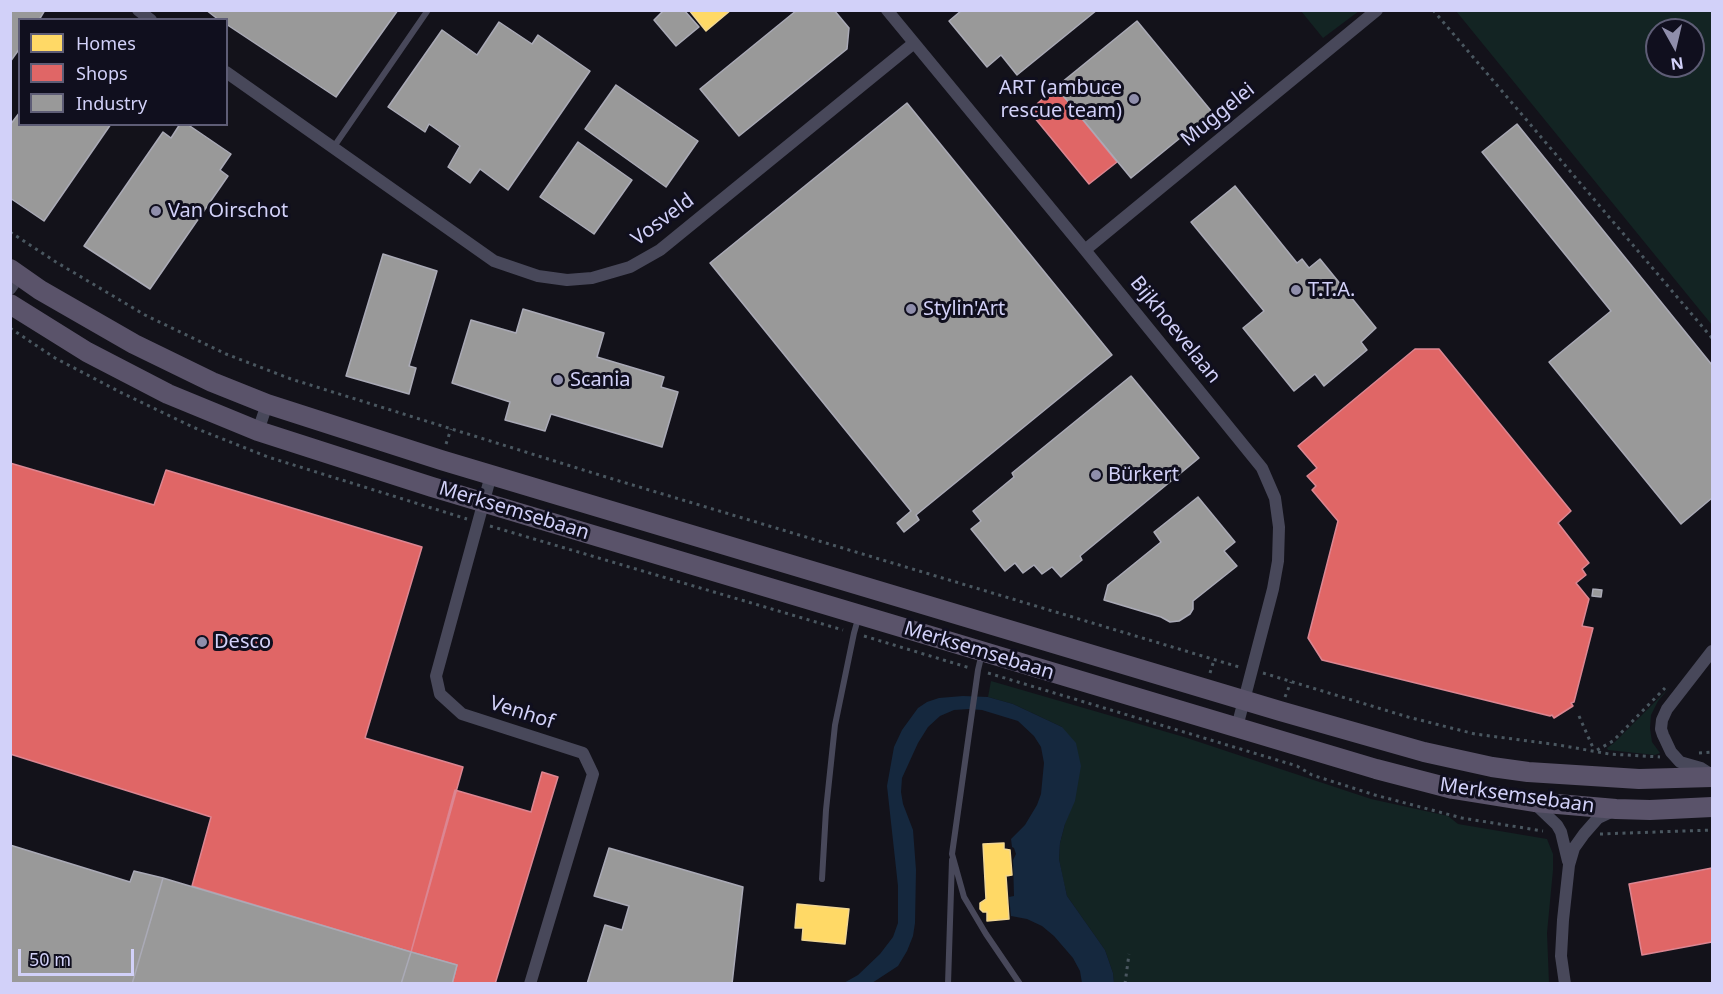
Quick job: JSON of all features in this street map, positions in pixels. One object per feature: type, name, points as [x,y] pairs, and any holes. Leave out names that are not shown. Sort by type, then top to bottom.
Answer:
[{"type":"main road","name":"Merksemsebaan","points":[[14,278],[40,290],[134,344],[212,382],[267,404],[491,475],[1388,742],[1492,767],[1528,772],[1578,777],[1639,779],[1713,776]]},
{"type":"main road","name":"Merksemsebaan","points":[[10,304],[87,352],[158,389],[258,432],[982,652],[1420,781],[1482,795],[1616,809],[1713,807]]},
{"type":"street","name":"Bijkhoevelaan","points":[[887,10],[1262,468],[1275,498],[1279,527],[1278,561],[1273,589],[1237,727]]},
{"type":"street","name":"Muggelei","points":[[1085,250],[1377,10]]},
{"type":"street","name":"Vosveld","points":[[228,73],[495,261],[538,276],[567,280],[592,279],[630,267],[660,250],[914,44]]},
{"type":"street","points":[[258,432],[267,404]]},
{"type":"street","name":"Venhof","points":[[491,475],[436,676],[440,694],[462,714],[583,753],[593,774],[530,984]]},
{"type":"street","points":[[1713,651],[1671,702],[1662,720],[1662,735],[1671,752],[1680,762],[1701,768],[1713,776]]},
{"type":"street","points":[[1534,802],[1561,832],[1569,865]]},
{"type":"street","points":[[1565,984],[1562,956],[1563,920],[1569,865],[1574,848],[1584,834],[1598,818],[1616,809]]},
{"type":"lane","points":[[333,148],[428,10]]},
{"type":"lane","points":[[822,879],[826,810],[835,725],[854,633],[860,615]]},
{"type":"lane","points":[[948,984],[952,854],[982,652]]},
{"type":"lane","points":[[952,854],[964,897],[1020,984]]},
{"type":"path","points":[[1433,10],[1713,338]]},
{"type":"path","points":[[10,232],[145,315],[226,354],[291,379],[1408,717],[1486,736],[1559,744],[1609,754],[1662,758],[1671,752]]},
{"type":"path","points":[[1210,674],[1214,660]]},
{"type":"path","points":[[1287,693],[1291,682]]},
{"type":"path","points":[[1596,750],[1613,741],[1669,684]]},
{"type":"path","points":[[1039,689],[1297,766],[1312,775],[1375,795],[1462,818],[1547,832]]},
{"type":"path","points":[[1579,716],[1596,750]]},
{"type":"path","points":[[1592,834],[1713,830]]},
{"type":"path","points":[[1125,984],[1129,954]]},
{"type":"shaded area","points":[[1301,11],[1359,11],[1323,38]]},
{"type":"shaded area","points":[[1456,11],[1712,11],[1712,325]]},
{"type":"shaded area","points":[[991,681],[1184,737],[1371,799],[1448,816],[1458,824],[1547,839],[1553,854],[1547,933],[1549,983],[1114,983],[1105,950],[1067,896],[1063,879],[1059,859],[1065,824],[1062,727],[1013,704],[988,697]]},
{"type":"shaded area","points":[[1670,687],[1658,701],[1651,715],[1652,742],[1660,753],[1655,755],[1608,750],[1607,748]]},
{"type":"water","points":[[988,697],[1013,704],[1062,727],[1076,743],[1081,766],[1075,801],[1060,843],[1059,859],[1067,896],[1105,950],[1114,983],[1082,983],[1080,971],[1073,958],[1054,936],[1042,926],[1027,919],[1011,916],[1009,897],[1014,896],[1013,860],[1016,854],[1011,839],[1025,825],[1041,794],[1044,763],[1041,747],[1034,736],[1018,721],[982,710],[969,709],[954,710],[940,716],[928,727],[902,778],[901,792],[913,830],[916,870],[915,923],[907,951],[898,966],[872,983],[842,984],[858,975],[880,954],[893,937],[898,923],[898,886],[887,786],[894,747],[902,730],[918,708],[939,698]]},
{"type":"building: Homes","points":[[689,10],[731,10],[706,31]]},
{"type":"building: Homes","points":[[1004,843],[1004,849],[1010,850],[1012,875],[1006,876],[1009,919],[987,921],[987,912],[980,909],[980,903],[986,899],[983,844]]},
{"type":"building: Homes","points":[[797,904],[849,909],[845,944],[802,940],[803,928],[795,928]]},
{"type":"building: Shops","points":[[1056,87],[1117,162],[1089,184],[1029,111]]},
{"type":"building: Shops","points":[[1415,349],[1439,349],[1571,511],[1558,523],[1589,563],[1582,569],[1586,575],[1576,583],[1589,599],[1582,626],[1593,628],[1574,702],[1571,703],[1573,706],[1554,718],[1552,715],[1322,660],[1308,638],[1338,521],[1312,490],[1316,486],[1307,476],[1317,468],[1298,446]]},
{"type":"building: Shops","name":"Desco","points":[[10,463],[154,505],[166,470],[422,547],[365,738],[463,767],[411,952],[192,886],[211,817],[10,754]]},
{"type":"building: Shops","points":[[542,772],[558,777],[495,984],[452,984],[457,965],[411,952],[455,790],[531,812]]},
{"type":"building: Shops","points":[[1712,868],[1712,942],[1642,955],[1629,884]]},
{"type":"building: Industry","points":[[10,10],[45,10],[40,18],[18,18],[18,51],[10,62]]},
{"type":"building: Industry","points":[[206,10],[398,10],[336,97],[228,25],[228,18],[216,18]]},
{"type":"building: Industry","points":[[661,10],[684,10],[699,27],[676,46],[654,20],[662,12]]},
{"type":"building: Industry","points":[[797,10],[834,10],[849,28],[847,49],[739,136],[700,89]]},
{"type":"building: Industry","points":[[962,10],[1097,10],[1017,75],[1001,55],[987,67],[949,21]]},
{"type":"building: Industry","name":"ART (ambuce rescue team)","points":[[1137,21],[1212,112],[1131,178],[1056,87]]},
{"type":"building: Industry","points":[[499,22],[532,44],[538,35],[590,71],[508,190],[480,169],[470,183],[448,167],[460,146],[429,124],[425,132],[388,107],[442,30],[477,55]]},
{"type":"building: Industry","points":[[616,85],[698,141],[666,187],[585,129]]},
{"type":"building: Industry","name":"Stylin'Art","points":[[907,103],[1112,355],[916,515],[919,520],[904,532],[897,523],[911,511],[710,263]]},
{"type":"building: Industry","points":[[18,115],[18,126],[110,126],[44,221],[10,198],[10,125]]},
{"type":"building: Industry","points":[[1517,124],[1712,365],[1712,498],[1681,524],[1549,362],[1611,311],[1482,152]]},
{"type":"building: Industry","name":"Van Oirschot","points":[[179,126],[190,126],[231,154],[220,170],[228,176],[150,289],[84,246],[163,132],[171,138]]},
{"type":"building: Industry","points":[[578,142],[632,180],[594,234],[540,197]]},
{"type":"building: Industry","name":"T.T.A.","points":[[1235,186],[1297,263],[1302,259],[1309,268],[1320,259],[1376,328],[1361,342],[1367,350],[1324,386],[1315,374],[1294,391],[1243,328],[1264,311],[1191,222]]},
{"type":"building: Industry","points":[[383,254],[437,271],[409,366],[416,368],[409,394],[346,376]]},
{"type":"building: Industry","name":"Scania","points":[[523,309],[604,333],[597,357],[664,377],[661,387],[678,392],[662,447],[551,414],[545,431],[505,420],[510,402],[452,383],[471,320],[516,333]]},
{"type":"building: Industry","name":"Bürkert","points":[[1131,376],[1199,458],[1080,556],[1082,560],[1061,577],[1052,567],[1042,574],[1034,565],[1023,573],[1015,563],[1005,571],[971,529],[981,521],[973,511],[1014,477],[1012,473]]},
{"type":"building: Industry","points":[[1198,497],[1235,542],[1224,551],[1237,566],[1193,601],[1190,614],[1179,621],[1170,622],[1161,617],[1104,600],[1108,585],[1161,542],[1154,532]]},
{"type":"building: Industry","points":[[1593,589],[1602,590],[1601,597],[1592,596]]},
{"type":"building: Industry","points":[[10,845],[130,882],[134,871],[163,878],[132,984],[10,984]]},
{"type":"building: Industry","points":[[609,848],[743,887],[732,984],[587,984],[605,925],[622,930],[629,906],[594,896]]},
{"type":"building: Industry","points":[[163,878],[411,952],[401,984],[132,984]]},
{"type":"building: Industry","points":[[411,952],[457,965],[452,984],[401,984]]},
{"type":"place","name":"ART (ambuce rescue team)","points":[[1134,99]]},
{"type":"place","name":"Van Oirschot","points":[[156,211]]},
{"type":"place","name":"T.T.A.","points":[[1296,290]]},
{"type":"place","name":"Stylin'Art","points":[[911,309]]},
{"type":"place","name":"Scania","points":[[558,380]]},
{"type":"place","name":"Bürkert","points":[[1096,475]]},
{"type":"place","name":"Desco","points":[[202,642]]}]
